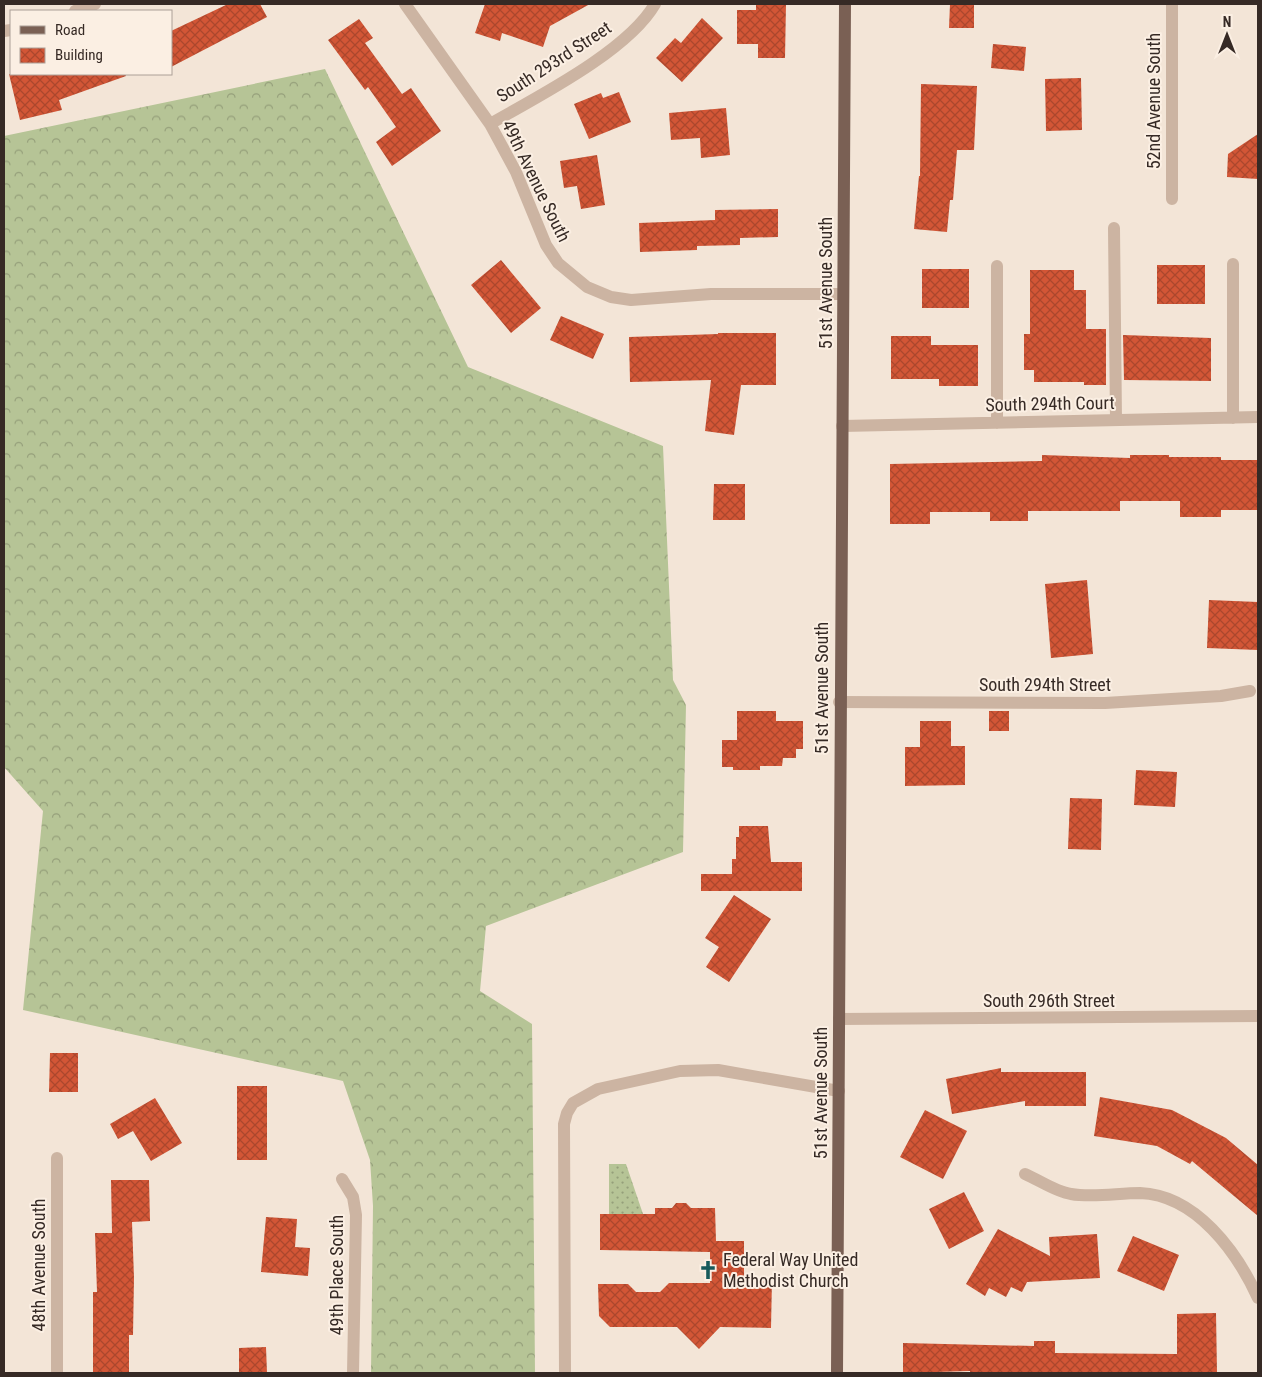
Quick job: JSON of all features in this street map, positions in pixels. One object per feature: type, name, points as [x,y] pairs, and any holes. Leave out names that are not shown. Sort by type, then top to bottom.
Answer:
[{"type":"main road","name":"51st Avenue South","points":[[837,1373],[839,702],[845,4]]},
{"type":"street","points":[[78,10],[95,4]]},
{"type":"street","name":"49th Avenue South","points":[[405,4],[490,124],[516,172],[546,245],[572,277],[587,288],[611,297],[631,300],[711,294],[843,294]]},
{"type":"street","name":"South 293rd Street","points":[[490,124],[603,55],[640,24],[655,4]]},
{"type":"street","name":"52nd Avenue South","points":[[1172,4],[1172,199]]},
{"type":"street","points":[[1114,228],[1116,420]]},
{"type":"street","points":[[1233,264],[1233,418]]},
{"type":"street","points":[[997,266],[997,423]]},
{"type":"street","name":"South 294th Court","points":[[842,426],[1258,417]]},
{"type":"street","name":"South 294th Street","points":[[839,702],[1105,703],[1192,698],[1250,691]]},
{"type":"street","name":"South 296th Street","points":[[839,1019],[1258,1016]]},
{"type":"street","points":[[565,1373],[564,1124],[566,1113],[573,1103],[585,1095],[615,1084],[701,1069],[839,1091]]},
{"type":"street","name":"48th Avenue South","points":[[57,1158],[57,1373]]},
{"type":"street","points":[[1025,1174],[1070,1194],[1142,1193],[1160,1196],[1179,1205],[1214,1231],[1229,1248],[1241,1265],[1258,1298]]},
{"type":"street","name":"49th Place South","points":[[342,1179],[353,1197],[356,1216],[353,1373]]},
{"type":"green space","points":[[325,69],[468,367],[663,446],[673,680],[686,705],[683,852],[486,926],[480,991],[532,1024],[535,1373],[371,1373],[373,1206],[370,1160],[343,1081],[23,1010],[43,811],[4,767],[4,136]]},
{"type":"green space","points":[[609,1164],[626,1164],[643,1214],[609,1214]]},
{"type":"building","points":[[228,4],[260,4],[267,17],[172,66],[172,31]]},
{"type":"building","points":[[485,4],[590,4],[550,26],[543,47],[502,33],[500,41],[475,33]]},
{"type":"building","points":[[756,4],[786,4],[785,58],[758,58],[758,44],[737,44],[737,10],[756,10]]},
{"type":"building","points":[[950,4],[974,5],[974,28],[949,28]]},
{"type":"building","points":[[702,18],[723,38],[682,82],[656,58],[675,38],[681,43]]},
{"type":"building","points":[[359,19],[373,38],[365,43],[402,94],[411,88],[441,131],[392,166],[376,142],[396,127],[368,87],[365,90],[328,40]]},
{"type":"building","points":[[993,44],[1026,47],[1024,71],[991,68]]},
{"type":"building","points":[[9,74],[126,76],[59,100],[62,110],[20,120]]},
{"type":"building","points":[[1081,78],[1082,130],[1046,131],[1045,79]]},
{"type":"building","points":[[921,84],[977,86],[974,150],[957,150],[953,200],[950,200],[947,232],[914,229],[920,176]]},
{"type":"building","points":[[619,92],[631,122],[589,139],[574,104],[601,93],[603,98]]},
{"type":"building","points":[[726,108],[730,155],[701,158],[700,138],[671,140],[669,113]]},
{"type":"building","points":[[1258,134],[1258,179],[1227,177],[1228,154]]},
{"type":"building","points":[[597,155],[605,205],[581,209],[577,186],[564,188],[560,161]]},
{"type":"building","points":[[778,209],[778,237],[740,238],[740,245],[697,246],[697,250],[640,252],[639,223],[715,220],[715,210]]},
{"type":"building","points":[[501,260],[541,308],[511,333],[471,285]]},
{"type":"building","points":[[1157,265],[1205,265],[1205,304],[1157,304]]},
{"type":"building","points":[[922,269],[969,269],[969,308],[922,308]]},
{"type":"building","points":[[1030,270],[1074,270],[1074,290],[1086,290],[1086,329],[1106,329],[1106,385],[1084,385],[1084,382],[1034,382],[1034,370],[1024,370],[1024,334],[1030,334]]},
{"type":"building","points":[[561,316],[604,334],[593,359],[550,340]]},
{"type":"building","points":[[718,333],[776,333],[776,385],[741,385],[734,435],[705,431],[711,380],[630,382],[629,337]]},
{"type":"building","points":[[1123,335],[1211,338],[1211,381],[1124,380]]},
{"type":"building","points":[[891,336],[931,336],[931,345],[978,345],[978,386],[939,386],[939,379],[891,379]]},
{"type":"building","points":[[1042,455],[1130,458],[1130,455],[1169,455],[1169,457],[1221,457],[1221,460],[1258,460],[1258,510],[1221,510],[1221,517],[1180,517],[1180,501],[1120,501],[1120,511],[1028,511],[1028,521],[990,521],[990,512],[930,512],[930,524],[890,524],[890,464],[1042,461]]},
{"type":"building","points":[[714,484],[745,484],[745,520],[713,520]]},
{"type":"building","points":[[1087,580],[1093,654],[1051,658],[1045,584]]},
{"type":"building","points":[[1209,600],[1258,602],[1258,650],[1207,648]]},
{"type":"building","points":[[737,711],[776,711],[776,721],[803,721],[803,749],[796,749],[796,758],[783,758],[782,766],[760,766],[760,770],[733,770],[733,767],[722,767],[722,740],[737,740]]},
{"type":"building","points":[[989,711],[1009,711],[1009,731],[989,731]]},
{"type":"building","points":[[920,721],[951,721],[951,746],[965,746],[965,785],[905,786],[905,747],[920,747]]},
{"type":"building","points":[[1136,770],[1177,772],[1175,807],[1134,805]]},
{"type":"building","points":[[1070,798],[1102,799],[1101,850],[1068,849]]},
{"type":"building","points":[[739,826],[768,826],[771,862],[802,862],[802,891],[701,891],[701,874],[732,874],[732,859],[736,859],[736,837],[739,837]]},
{"type":"building","points":[[734,895],[771,919],[729,982],[706,967],[719,947],[705,938]]},
{"type":"building","points":[[50,1053],[78,1053],[78,1092],[49,1092]]},
{"type":"building","points":[[1001,1068],[1001,1072],[1086,1072],[1086,1106],[1025,1106],[1025,1101],[952,1114],[946,1079]]},
{"type":"building","points":[[237,1086],[267,1086],[267,1160],[237,1160]]},
{"type":"building","points":[[1100,1097],[1172,1110],[1226,1138],[1258,1165],[1258,1216],[1192,1161],[1190,1164],[1157,1146],[1094,1136]]},
{"type":"building","points":[[155,1098],[182,1143],[151,1161],[133,1131],[118,1139],[110,1124]]},
{"type":"building","points":[[925,1110],[967,1131],[943,1179],[900,1157]]},
{"type":"building","points":[[111,1180],[149,1180],[150,1221],[132,1222],[134,1278],[133,1335],[129,1335],[129,1373],[93,1373],[93,1292],[97,1292],[95,1233],[112,1233]]},
{"type":"building","points":[[964,1192],[984,1231],[949,1249],[929,1209]]},
{"type":"building","name":"Federal Way United Methodist Church","points":[[676,1203],[686,1203],[691,1208],[715,1208],[716,1241],[744,1241],[744,1279],[772,1279],[771,1328],[720,1327],[699,1349],[677,1327],[610,1327],[599,1316],[598,1284],[628,1284],[636,1292],[660,1292],[669,1283],[710,1283],[710,1252],[600,1250],[600,1214],[655,1214],[655,1208],[672,1208]]},
{"type":"building","points":[[266,1217],[297,1219],[295,1247],[310,1248],[308,1276],[261,1272]]},
{"type":"building","points":[[998,1229],[1050,1256],[1049,1237],[1097,1234],[1100,1278],[1027,1282],[1022,1292],[1011,1287],[1006,1297],[989,1288],[985,1296],[966,1284]]},
{"type":"building","points":[[1133,1236],[1179,1255],[1164,1291],[1117,1271]]},
{"type":"building","points":[[1216,1313],[1217,1373],[970,1373],[970,1371],[903,1373],[903,1343],[1034,1346],[1034,1341],[1055,1341],[1055,1353],[1177,1354],[1177,1314]]},
{"type":"building","points":[[266,1347],[267,1373],[239,1373],[239,1348]]},
{"type":"place","name":"Federal Way United Methodist Church","points":[[708,1270]]}]
